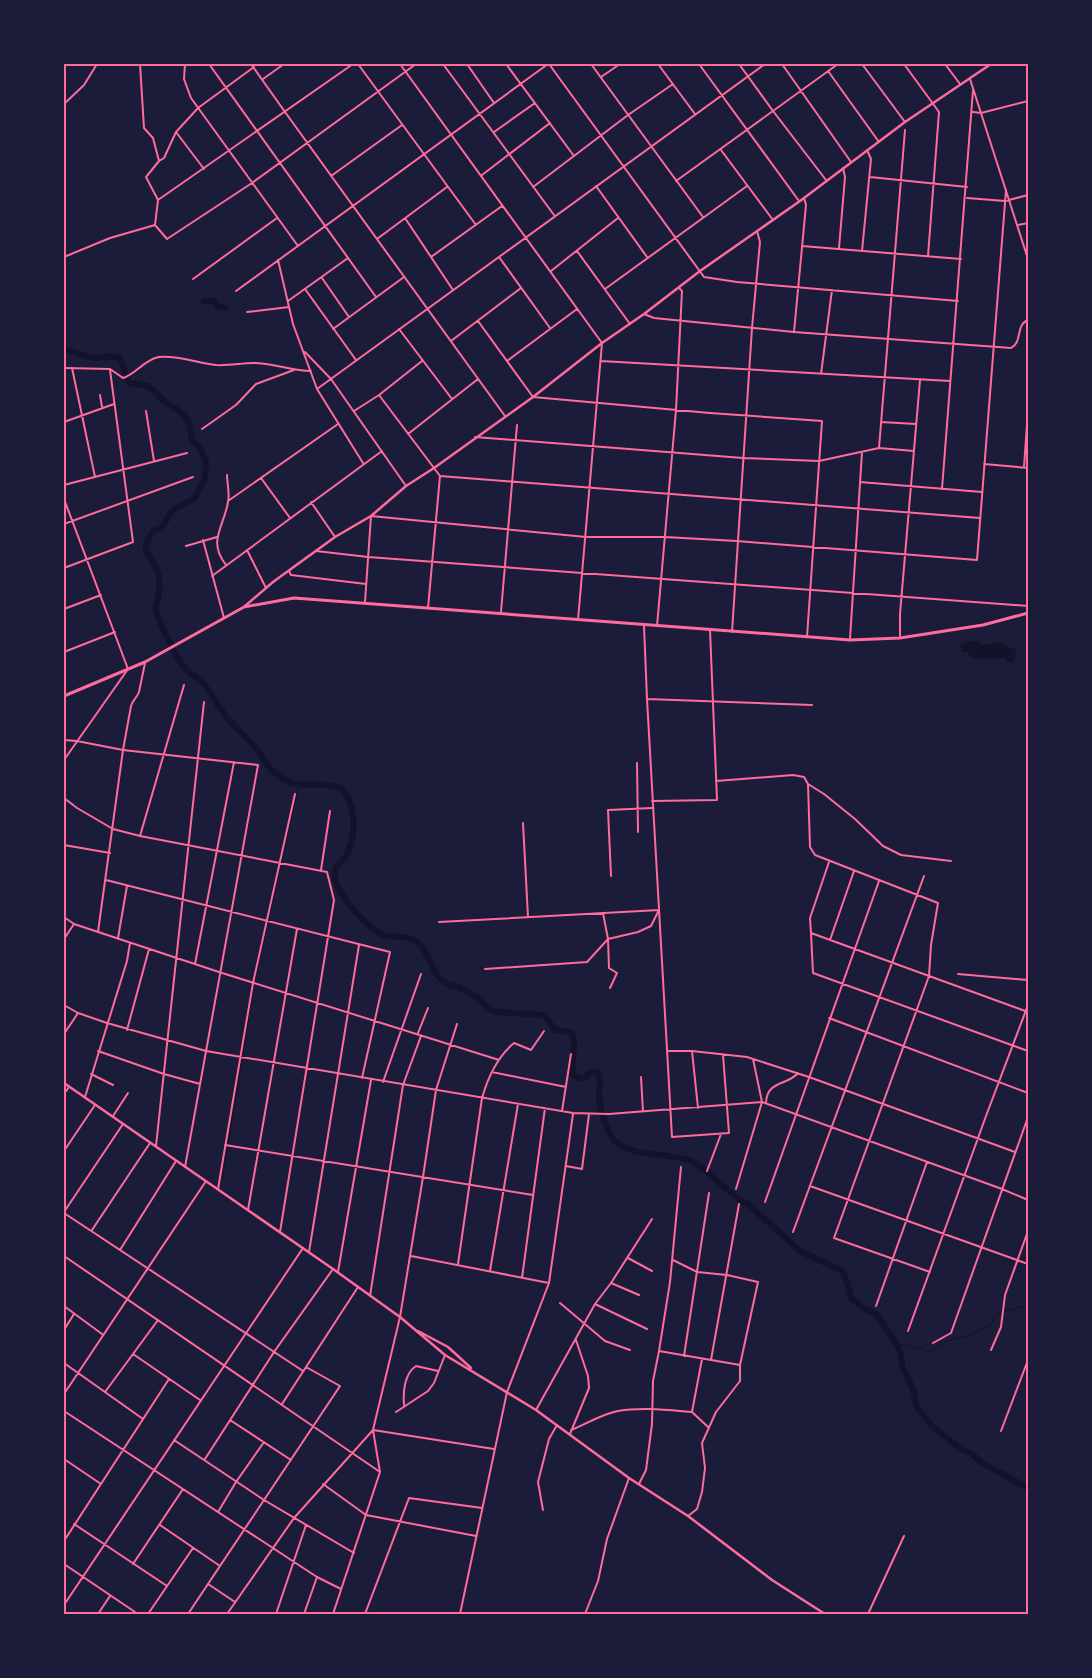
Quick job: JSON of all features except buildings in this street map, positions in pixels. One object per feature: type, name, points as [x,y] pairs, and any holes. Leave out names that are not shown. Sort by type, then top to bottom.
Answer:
[{"type":"main road","points":[[64,696],[145,662],[244,607],[294,598],[850,640],[900,638],[983,625],[1028,613]]},
{"type":"street","points":[[64,104],[84,85],[97,64]]},
{"type":"street","points":[[140,64],[144,128],[152,138],[159,161]]},
{"type":"street","points":[[185,64],[184,79],[191,98],[298,246]]},
{"type":"street","points":[[209,64],[281,162],[376,298]]},
{"type":"street","points":[[252,64],[505,416]]},
{"type":"street","points":[[262,79],[284,64]]},
{"type":"street","points":[[158,200],[353,64]]},
{"type":"street","points":[[358,64],[476,225]]},
{"type":"street","points":[[400,64],[602,343],[578,620]]},
{"type":"street","points":[[254,67],[198,108],[176,132],[164,158],[159,161],[146,177],[158,200],[155,225],[167,239],[252,183],[416,64]]},
{"type":"street","points":[[443,64],[554,216]]},
{"type":"street","points":[[467,64],[495,104]]},
{"type":"street","points":[[506,64],[574,156]]},
{"type":"street","points":[[236,291],[549,64],[704,277],[798,288],[958,301]]},
{"type":"street","points":[[591,64],[703,217]]},
{"type":"street","points":[[601,77],[620,64]]},
{"type":"street","points":[[658,64],[695,114]]},
{"type":"street","points":[[699,64],[800,202]]},
{"type":"street","points":[[739,64],[827,180]]},
{"type":"street","points":[[317,388],[765,64]]},
{"type":"street","points":[[782,64],[851,162]]},
{"type":"street","points":[[676,181],[838,64]]},
{"type":"street","points":[[862,64],[905,122]]},
{"type":"street","points":[[904,64],[939,112],[928,256]]},
{"type":"street","points":[[945,64],[961,85]]},
{"type":"street","points":[[244,607],[266,588],[335,537],[371,516],[406,486],[434,468],[700,271],[800,202],[842,168],[905,122],[989,64]]},
{"type":"street","points":[[828,71],[879,142]]},
{"type":"street","points":[[970,78],[1028,259]]},
{"type":"street","points":[[533,187],[628,115],[673,84]]},
{"type":"street","points":[[942,490],[973,112],[973,90]]},
{"type":"street","points":[[973,112],[981,113],[1028,100]]},
{"type":"street","points":[[493,133],[535,103]]},
{"type":"street","points":[[482,175],[550,123]]},
{"type":"street","points":[[331,176],[402,125]]},
{"type":"street","points":[[879,448],[904,130]]},
{"type":"street","points":[[176,132],[204,169]]},
{"type":"street","points":[[720,149],[773,220]]},
{"type":"street","points":[[862,251],[871,159],[867,150]]},
{"type":"street","points":[[839,249],[845,177],[842,168]]},
{"type":"street","points":[[870,177],[967,187]]},
{"type":"street","points":[[596,186],[647,257]]},
{"type":"street","points":[[605,289],[747,186]]},
{"type":"street","points":[[377,239],[447,187]]},
{"type":"street","points":[[371,516],[586,537],[665,537],[737,541],[977,560],[1006,190]]},
{"type":"street","points":[[966,198],[1005,201],[1028,195]]},
{"type":"street","points":[[794,332],[806,205],[804,198]]},
{"type":"street","points":[[430,257],[503,205]]},
{"type":"street","points":[[193,279],[277,218]]},
{"type":"street","points":[[405,218],[453,290]]},
{"type":"street","points":[[551,271],[618,218]]},
{"type":"street","points":[[1017,225],[1028,222]]},
{"type":"street","points":[[64,257],[110,238],[155,225]]},
{"type":"street","points":[[732,632],[752,328],[760,242],[757,231]]},
{"type":"street","points":[[802,246],[961,259]]},
{"type":"street","points":[[577,251],[630,324]]},
{"type":"street","points":[[498,257],[550,328]]},
{"type":"street","points":[[288,302],[348,258]]},
{"type":"street","points":[[278,260],[293,324],[317,388],[363,463]]},
{"type":"street","points":[[333,328],[404,277]]},
{"type":"street","points":[[322,278],[349,317]]},
{"type":"street","points":[[657,626],[679,366],[682,291],[679,287]]},
{"type":"street","points":[[451,341],[521,288]]},
{"type":"street","points":[[305,290],[356,360]]},
{"type":"street","points":[[821,374],[832,290]]},
{"type":"street","points":[[247,312],[289,307]]},
{"type":"street","points":[[506,361],[577,309]]},
{"type":"street","points":[[644,314],[654,318],[794,332],[1011,348],[1016,346],[1020,327],[1024,321],[1028,320]]},
{"type":"street","points":[[478,321],[532,396],[676,410],[822,421],[806,638]]},
{"type":"street","points":[[399,329],[452,399]]},
{"type":"street","points":[[304,351],[331,379],[406,486]]},
{"type":"street","points":[[64,368],[110,369],[123,378],[128,377],[151,359],[158,357],[215,365],[232,366],[254,363],[311,371]]},
{"type":"street","points":[[354,411],[423,361]]},
{"type":"street","points":[[601,361],[951,381]]},
{"type":"street","points":[[72,368],[95,477]]},
{"type":"street","points":[[64,568],[133,542],[110,369]]},
{"type":"street","points":[[202,429],[236,405],[256,384],[294,370]]},
{"type":"street","points":[[408,434],[478,379]]},
{"type":"street","points":[[900,638],[905,554],[920,380]]},
{"type":"street","points":[[379,394],[440,476],[428,608]]},
{"type":"street","points":[[100,395],[102,408]]},
{"type":"street","points":[[64,422],[114,404]]},
{"type":"street","points":[[1024,467],[1028,410]]},
{"type":"street","points":[[146,411],[154,462]]},
{"type":"street","points":[[882,422],[916,424]]},
{"type":"street","points":[[228,501],[338,424]]},
{"type":"street","points":[[501,614],[517,426]]},
{"type":"street","points":[[475,437],[743,458],[819,461],[879,448],[914,451]]},
{"type":"street","points":[[212,576],[363,463],[382,451]]},
{"type":"street","points":[[850,640],[862,452]]},
{"type":"street","points":[[64,486],[188,453]]},
{"type":"street","points":[[984,464],[1028,468]]},
{"type":"street","points":[[226,566],[219,556],[216,544],[228,501],[227,475]]},
{"type":"street","points":[[440,476],[980,518]]},
{"type":"street","points":[[64,524],[193,477]]},
{"type":"street","points":[[261,478],[290,518]]},
{"type":"street","points":[[860,482],[982,492]]},
{"type":"street","points":[[64,499],[128,670],[64,760]]},
{"type":"street","points":[[311,502],[335,537]]},
{"type":"street","points":[[365,604],[371,516]]},
{"type":"street","points":[[186,546],[217,537]]},
{"type":"street","points":[[203,540],[224,618]]},
{"type":"street","points":[[247,550],[266,588]]},
{"type":"street","points":[[316,551],[432,562],[1028,606]]},
{"type":"street","points":[[289,571],[291,575],[366,584]]},
{"type":"street","points":[[64,609],[100,595]]},
{"type":"street","points":[[644,625],[652,801],[672,1137],[729,1133],[723,1054]]},
{"type":"street","points":[[652,801],[717,800],[710,630]]},
{"type":"street","points":[[64,652],[114,632]]},
{"type":"street","points":[[98,932],[123,750],[132,699],[138,696],[140,692],[145,662]]},
{"type":"street","points":[[140,836],[184,685]]},
{"type":"street","points":[[647,700],[812,705]]},
{"type":"street","points":[[156,1146],[204,702]]},
{"type":"street","points":[[64,740],[123,750],[258,765],[185,1167]]},
{"type":"street","points":[[195,964],[234,762]]},
{"type":"street","points":[[637,763],[638,832]]},
{"type":"street","points":[[716,781],[793,775],[804,776],[808,784],[810,847],[815,855],[938,903],[928,976],[834,1238],[930,1272]]},
{"type":"street","points":[[808,784],[824,794],[855,819],[883,846],[901,855],[951,861]]},
{"type":"street","points":[[218,1190],[253,982],[295,794]]},
{"type":"street","points":[[64,798],[77,808],[113,829],[188,846],[327,872],[334,900],[280,1232]]},
{"type":"street","points":[[611,876],[608,810],[653,808]]},
{"type":"street","points":[[321,871],[330,811]]},
{"type":"street","points":[[524,823],[528,917]]},
{"type":"street","points":[[64,845],[110,854]]},
{"type":"street","points":[[829,862],[810,918],[813,973],[1028,1051]]},
{"type":"street","points":[[830,940],[854,870]]},
{"type":"street","points":[[793,1232],[924,876]]},
{"type":"street","points":[[106,880],[390,952],[362,1078]]},
{"type":"street","points":[[765,1202],[829,1018],[880,881]]},
{"type":"street","points":[[117,938],[128,886]]},
{"type":"street","points":[[439,922],[659,910]]},
{"type":"street","points":[[485,968],[587,962],[608,939],[638,932],[651,926],[659,910]]},
{"type":"street","points":[[603,913],[608,939],[609,968],[617,973],[610,988]]},
{"type":"street","points":[[64,917],[74,924],[130,943],[499,1060]]},
{"type":"street","points":[[64,939],[74,924]]},
{"type":"street","points":[[248,1210],[297,929]]},
{"type":"street","points":[[811,933],[1027,1011]]},
{"type":"street","points":[[85,1097],[127,961],[130,943]]},
{"type":"street","points":[[309,1252],[359,945]]},
{"type":"street","points":[[127,1030],[149,949]]},
{"type":"street","points":[[383,1082],[421,974]]},
{"type":"street","points":[[958,974],[1028,980]]},
{"type":"street","points":[[64,1005],[78,1013],[127,1030],[206,1051],[573,1113],[609,1114],[762,1102],[1028,1200]]},
{"type":"street","points":[[908,1330],[1028,1005]]},
{"type":"street","points":[[417,1034],[428,1008]]},
{"type":"street","points":[[64,1034],[78,1013]]},
{"type":"street","points":[[829,1018],[1028,1093]]},
{"type":"street","points":[[333,1614],[380,1472],[373,1430],[400,1317],[436,1090],[456,1024]]},
{"type":"street","points":[[458,1264],[482,1098],[492,1072],[510,1047],[514,1043],[531,1050],[544,1031]]},
{"type":"street","points":[[370,1296],[403,1085],[422,1035]]},
{"type":"street","points":[[667,1051],[692,1051],[747,1057],[798,1073],[1015,1152]]},
{"type":"street","points":[[692,1051],[698,1108]]},
{"type":"street","points":[[98,1052],[200,1084]]},
{"type":"street","points":[[562,1111],[571,1054]]},
{"type":"street","points":[[736,1190],[762,1102],[753,1059]]},
{"type":"street","points":[[492,1072],[566,1087]]},
{"type":"street","points":[[766,1103],[766,1095],[770,1090],[780,1082],[794,1077],[798,1073]]},
{"type":"street","points":[[91,1074],[113,1085]]},
{"type":"street","points":[[641,1077],[642,1112]]},
{"type":"street","points":[[338,1272],[371,1080]]},
{"type":"street","points":[[64,1083],[333,1268],[400,1317],[428,1342],[445,1354],[536,1410],[629,1478],[688,1516],[772,1580],[825,1614]]},
{"type":"street","points":[[64,1094],[69,1087]]},
{"type":"street","points":[[113,1116],[128,1092]]},
{"type":"street","points":[[490,1271],[518,1104]]},
{"type":"street","points":[[64,1152],[96,1105]]},
{"type":"street","points":[[522,1278],[545,1108]]},
{"type":"street","points":[[460,1614],[507,1392],[548,1283],[573,1113]]},
{"type":"street","points":[[566,1166],[582,1169],[589,1114]]},
{"type":"street","points":[[934,1343],[951,1334],[1028,1118]]},
{"type":"street","points":[[123,1124],[64,1212],[303,1371]]},
{"type":"street","points":[[708,1171],[721,1134]]},
{"type":"street","points":[[91,1231],[150,1143]]},
{"type":"street","points":[[225,1145],[533,1195]]},
{"type":"street","points":[[120,1250],[176,1161]]},
{"type":"street","points":[[876,1306],[927,1162]]},
{"type":"street","points":[[639,1484],[646,1470],[652,1424],[653,1381],[660,1351],[673,1260],[681,1167]]},
{"type":"street","points":[[64,1394],[206,1181]]},
{"type":"street","points":[[810,1186],[1028,1264]]},
{"type":"street","points":[[684,1356],[709,1192]]},
{"type":"street","points":[[711,1360],[739,1204]]},
{"type":"street","points":[[536,1410],[595,1304],[611,1284],[652,1219]]},
{"type":"street","points":[[991,1350],[1001,1327],[1006,1295],[1028,1231]]},
{"type":"street","points":[[64,1605],[303,1248]]},
{"type":"street","points":[[64,1256],[380,1472]]},
{"type":"street","points":[[411,1256],[548,1283]]},
{"type":"street","points":[[628,1257],[652,1271]]},
{"type":"street","points":[[673,1260],[697,1272],[727,1275],[758,1282],[740,1365],[740,1381],[716,1412],[702,1443],[705,1468],[702,1492],[697,1509],[688,1516]]},
{"type":"street","points":[[204,1459],[274,1352],[333,1268]]},
{"type":"street","points":[[611,1284],[639,1295]]},
{"type":"street","points":[[281,1405],[358,1287]]},
{"type":"street","points":[[560,1303],[605,1341],[630,1350]]},
{"type":"street","points":[[595,1304],[646,1329]]},
{"type":"street","points":[[64,1306],[103,1335]]},
{"type":"street","points":[[64,1330],[74,1314]]},
{"type":"street","points":[[105,1392],[158,1320]]},
{"type":"street","points":[[415,1329],[448,1347],[474,1371]]},
{"type":"street","points":[[570,1434],[589,1388],[588,1376],[576,1339]]},
{"type":"street","points":[[660,1351],[740,1365]]},
{"type":"street","points":[[133,1354],[200,1400]]},
{"type":"street","points":[[396,1412],[428,1391],[434,1383],[445,1354]]},
{"type":"street","points":[[692,1412],[702,1359]]},
{"type":"street","points":[[1000,1431],[1028,1360]]},
{"type":"street","points":[[64,1363],[143,1419]]},
{"type":"street","points":[[405,1407],[403,1394],[411,1370],[416,1366],[438,1371]]},
{"type":"street","points":[[188,1614],[340,1386],[306,1367]]},
{"type":"street","points":[[64,1541],[170,1378]]},
{"type":"street","points":[[571,1430],[604,1415],[618,1411],[651,1409],[692,1412],[708,1428]]},
{"type":"street","points":[[64,1411],[317,1577],[342,1590]]},
{"type":"street","points":[[230,1420],[291,1460]]},
{"type":"street","points":[[543,1510],[538,1482],[549,1439],[557,1425]]},
{"type":"street","points":[[373,1430],[495,1449]]},
{"type":"street","points":[[227,1614],[294,1518],[373,1430]]},
{"type":"street","points":[[174,1440],[264,1500],[354,1553]]},
{"type":"street","points":[[218,1512],[264,1442]]},
{"type":"street","points":[[64,1459],[101,1484]]},
{"type":"street","points":[[585,1614],[598,1581],[607,1540],[629,1478]]},
{"type":"street","points":[[323,1484],[366,1515],[476,1536]]},
{"type":"street","points":[[133,1564],[183,1489]]},
{"type":"street","points":[[366,1614],[409,1498],[482,1508]]},
{"type":"street","points":[[74,1524],[167,1586]]},
{"type":"street","points":[[159,1525],[220,1566]]},
{"type":"street","points":[[276,1614],[306,1525]]},
{"type":"street","points":[[868,1614],[904,1536]]},
{"type":"street","points":[[148,1614],[193,1548]]},
{"type":"street","points":[[64,1564],[138,1614]]},
{"type":"street","points":[[304,1614],[317,1577]]},
{"type":"street","points":[[208,1584],[235,1602]]},
{"type":"street","points":[[98,1614],[110,1596]]},
{"type":"shaded area","points":[[977,641],[982,645],[995,643],[1006,645],[1016,650],[1015,658],[1012,663],[1008,662],[1005,657],[996,659],[971,658],[968,652],[962,652],[960,645]]},
{"type":"waterway","points":[[204,301],[214,301],[217,306],[225,308]]},
{"type":"waterway","points":[[64,350],[92,358],[111,356],[120,358],[129,383],[148,386],[165,402],[185,415],[192,440],[200,448],[206,462],[205,478],[195,498],[173,510],[160,529],[154,530],[147,541],[146,552],[159,576],[159,593],[156,608],[158,617],[181,663],[203,683],[224,714],[255,747],[273,771],[289,782],[329,785],[342,789],[346,794],[352,809],[354,825],[352,841],[346,856],[335,871],[335,879],[343,896],[357,914],[383,935],[405,937],[415,941],[421,946],[439,977],[452,986],[454,985],[477,997],[490,1009],[496,1012],[544,1015],[555,1030],[571,1032],[574,1040],[572,1074],[580,1079],[585,1078],[590,1072],[598,1073],[600,1081],[599,1100],[602,1113],[606,1126],[615,1141],[630,1150],[681,1158],[694,1162],[740,1200],[748,1204],[800,1251],[842,1271],[851,1298],[863,1308],[876,1314],[897,1345],[901,1354],[902,1365],[914,1392],[916,1406],[932,1426],[982,1463],[1028,1488]]},
{"type":"waterway","points":[[222,1182],[254,983],[299,784]]},
{"type":"waterway","points":[[897,1345],[907,1344],[913,1348],[921,1347],[926,1352],[930,1352],[944,1342],[973,1334],[990,1325],[999,1313],[1028,1305]]}]
